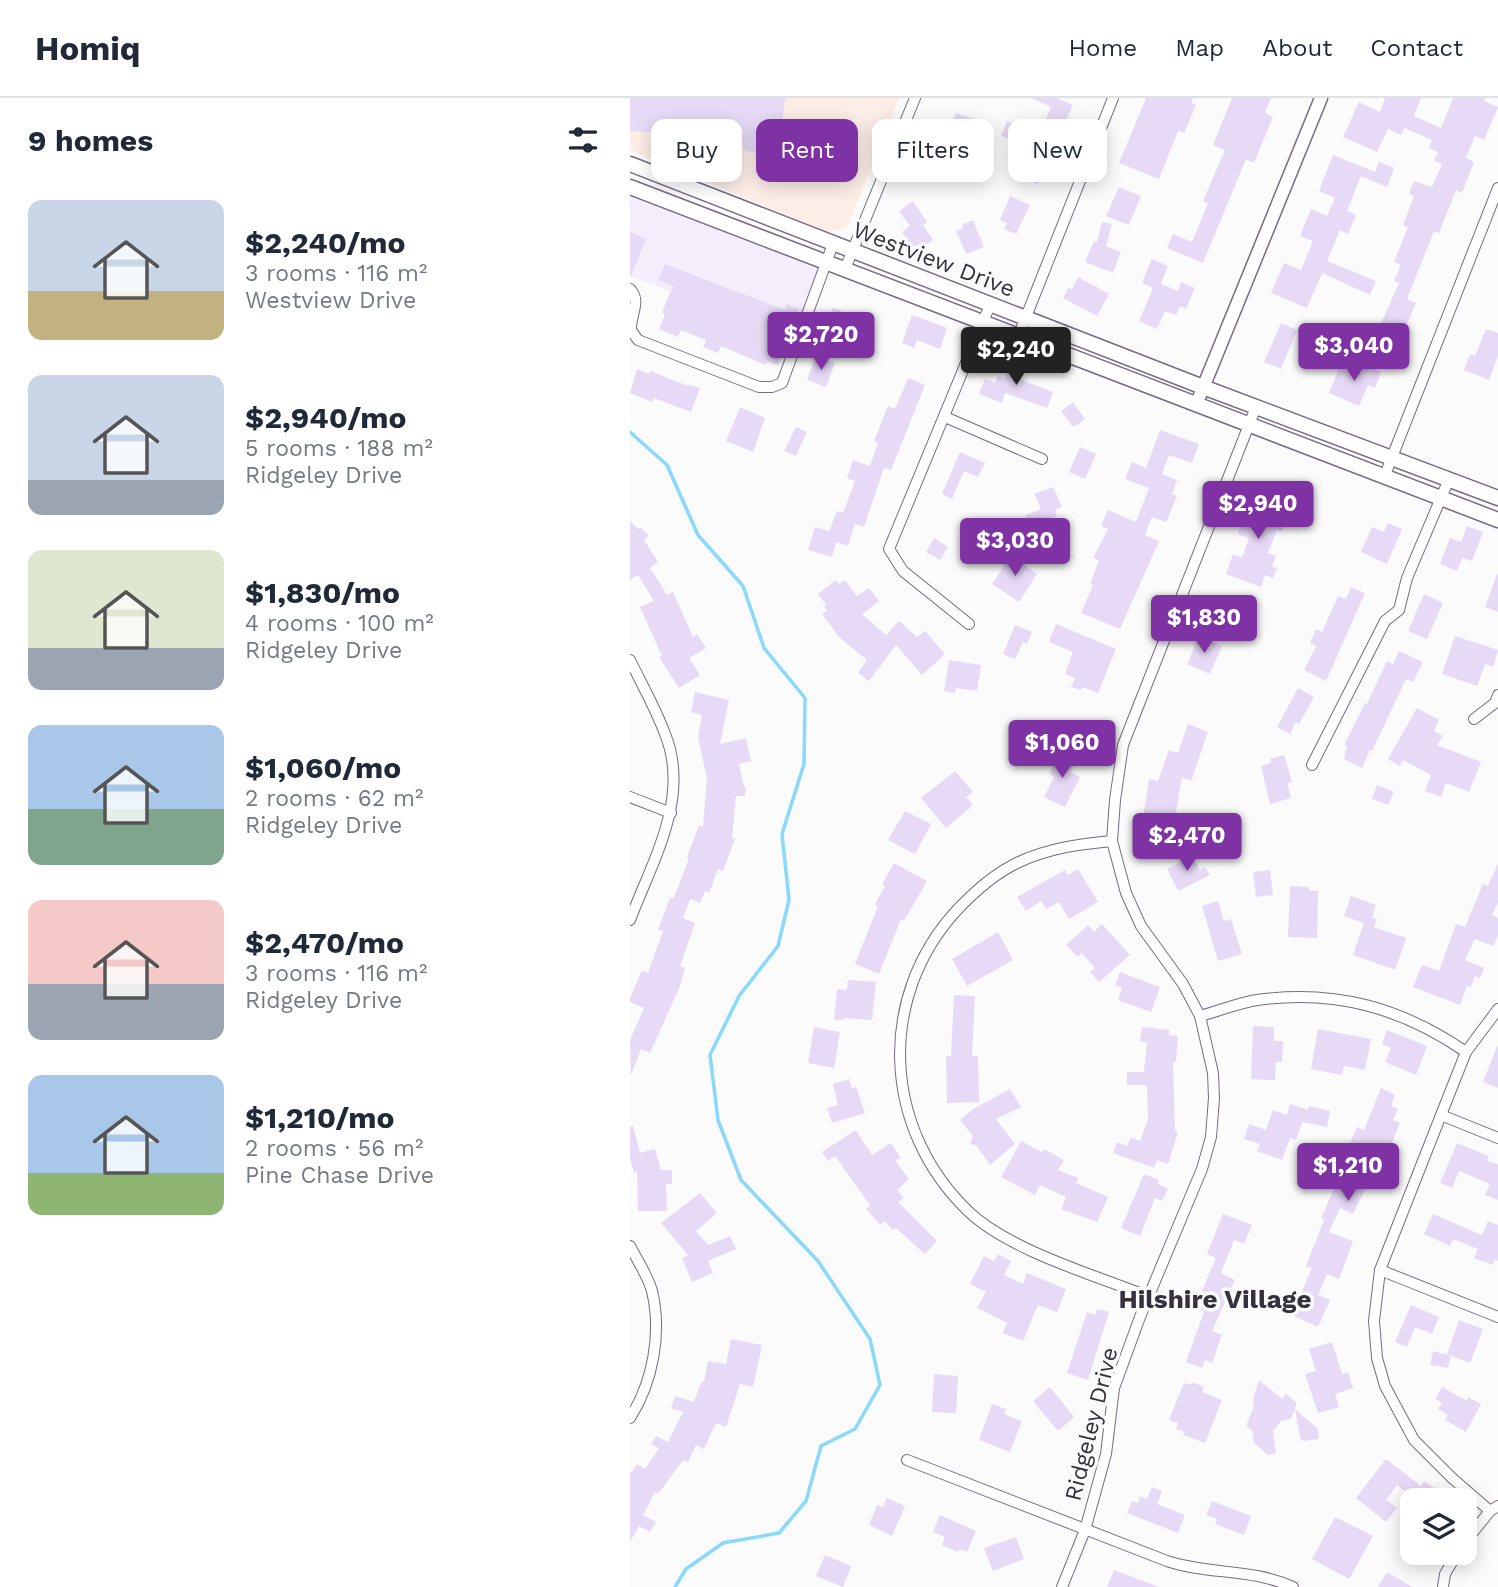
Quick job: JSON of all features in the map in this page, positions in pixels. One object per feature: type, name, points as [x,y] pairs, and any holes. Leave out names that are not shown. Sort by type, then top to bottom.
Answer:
[{"type":"main road","name":"Westview Drive","points":[[630,164],[1203,387],[1498,498]]},
{"type":"main road","name":"Westview Drive","points":[[630,187],[1498,520]]},
{"type":"street","points":[[845,270],[915,98]]},
{"type":"street","points":[[1018,337],[1113,98]]},
{"type":"street","points":[[1196,405],[1321,98]]},
{"type":"street","points":[[1385,475],[1498,188]]},
{"type":"street","points":[[630,289],[636,300],[631,330],[638,340],[759,387],[772,387],[782,383],[833,244]]},
{"type":"street","points":[[969,624],[903,571],[889,549],[990,305]]},
{"type":"street","name":"Ridgeley Drive","points":[[1062,1587],[1084,1530],[1106,1454],[1114,1388],[1140,1317],[1202,1169],[1211,1137],[1214,1098],[1213,1073],[1200,1016],[1183,984],[1140,926],[1126,893],[1112,841],[1115,800],[1124,745],[1256,407]]},
{"type":"street","points":[[945,417],[1042,459]]},
{"type":"street","points":[[1312,765],[1385,621],[1399,610],[1407,578],[1449,479]]},
{"type":"street","points":[[630,660],[666,734],[674,786],[671,813],[630,920]]},
{"type":"street","points":[[1474,719],[1495,703],[1498,695]]},
{"type":"street","points":[[630,797],[671,813]]},
{"type":"street","points":[[1112,841],[1044,851],[1018,862],[988,881],[948,920],[929,946],[904,1010],[899,1049],[902,1090],[912,1129],[932,1166],[970,1213],[998,1233],[1028,1249],[1150,1297]]},
{"type":"street","points":[[1200,1016],[1254,1000],[1323,997],[1399,1014],[1437,1032],[1466,1052]]},
{"type":"street","points":[[1477,1528],[1494,1508],[1452,1478],[1414,1440],[1385,1386],[1377,1357],[1374,1321],[1380,1270],[1466,1052],[1498,1009]]},
{"type":"street","points":[[1441,1115],[1498,1138]]},
{"type":"street","points":[[630,1247],[651,1289],[656,1322],[651,1369],[635,1400],[630,1418]]},
{"type":"street","points":[[1380,1270],[1498,1317]]},
{"type":"street","points":[[907,1460],[1181,1566],[1266,1576],[1293,1587]]},
{"type":"street","points":[[1443,1587],[1445,1574],[1450,1565]]},
{"type":"street","points":[[1262,1587],[1266,1576]]},
{"type":"shaded area","points":[[630,98],[899,98],[891,119],[872,119],[872,166],[847,228],[827,232],[707,182],[742,182],[742,119],[651,119],[651,159],[630,150]]},
{"type":"shaded area","points":[[630,194],[821,268],[793,340],[630,276]]},
{"type":"building","points":[[630,98],[785,98],[783,119],[756,119],[756,153],[746,151],[742,145],[742,119],[651,119],[651,132],[630,131]]},
{"type":"building","points":[[1031,98],[1057,98],[1073,105],[1067,119],[1046,119],[1051,107]]},
{"type":"building","points":[[1146,98],[1193,98],[1191,103],[1196,105],[1184,133],[1178,131],[1159,179],[1119,163]]},
{"type":"building","points":[[1232,98],[1271,98],[1265,113],[1273,117],[1254,163],[1246,159],[1203,263],[1167,248],[1173,234],[1192,242],[1208,203],[1203,201],[1225,150],[1213,145]]},
{"type":"building","points":[[1385,98],[1421,98],[1414,116],[1441,128],[1453,98],[1485,98],[1484,101],[1498,107],[1484,140],[1475,136],[1466,158],[1474,162],[1462,193],[1456,190],[1439,233],[1434,231],[1407,299],[1416,303],[1397,347],[1375,337],[1399,283],[1394,281],[1401,265],[1394,262],[1408,227],[1403,225],[1414,196],[1409,194],[1414,181],[1432,187],[1442,164],[1434,161],[1438,152],[1429,148],[1432,140],[1404,128],[1401,135],[1388,129],[1377,152],[1343,137],[1359,102],[1380,112]]},
{"type":"building","points":[[956,113],[974,119],[954,119]]},
{"type":"building","points":[[1007,121],[1008,121],[1008,138],[1001,136]]},
{"type":"building","points":[[1333,155],[1375,172],[1379,162],[1394,168],[1387,187],[1361,176],[1347,211],[1356,215],[1348,234],[1340,230],[1327,261],[1376,281],[1370,295],[1322,273],[1307,308],[1271,293],[1284,263],[1301,270],[1313,241],[1300,236],[1311,209],[1327,216],[1335,198],[1319,191]]},
{"type":"building","points":[[1119,187],[1141,196],[1129,225],[1106,216]]},
{"type":"building","points":[[1010,196],[1030,205],[1016,234],[1004,229],[1007,223],[1000,220]]},
{"type":"building","points":[[913,201],[927,222],[923,225],[933,240],[916,252],[902,232],[910,226],[899,211]]},
{"type":"building","points":[[973,220],[984,247],[966,254],[956,231]]},
{"type":"building","points":[[1102,222],[1112,224],[1106,246],[1121,252],[1113,273],[1085,262],[1094,241],[1097,242]]},
{"type":"building","points":[[630,232],[646,239],[631,276],[630,276]]},
{"type":"building","points":[[1152,259],[1168,266],[1161,284],[1178,291],[1181,282],[1195,288],[1186,309],[1180,306],[1176,315],[1165,311],[1157,329],[1139,321],[1153,288],[1142,283]]},
{"type":"building","points":[[665,264],[785,310],[786,304],[799,309],[794,320],[785,317],[777,339],[787,343],[778,365],[767,361],[766,365],[721,346],[718,353],[703,347],[706,340],[681,330],[678,337],[659,329],[665,314],[662,312],[673,286],[658,280]]},
{"type":"building","points":[[1078,277],[1109,294],[1097,316],[1063,298]]},
{"type":"building","points":[[833,308],[854,316],[842,346],[818,336],[823,322],[827,323]]},
{"type":"building","points":[[912,315],[947,328],[940,349],[917,340],[914,348],[902,343]]},
{"type":"building","points":[[1281,323],[1297,330],[1281,369],[1264,362]]},
{"type":"building","points":[[1486,329],[1498,333],[1498,356],[1489,380],[1464,370],[1470,354],[1475,356]]},
{"type":"building","points":[[816,356],[835,363],[826,387],[807,380]]},
{"type":"building","points":[[1014,356],[1027,361],[1020,379],[1053,392],[1047,408],[1005,393],[1002,403],[979,394],[985,379],[995,383],[998,376],[1005,378]]},
{"type":"building","points":[[1357,362],[1381,372],[1375,388],[1368,385],[1359,406],[1329,393],[1339,368],[1352,374]]},
{"type":"building","points":[[637,369],[649,374],[651,371],[687,386],[700,388],[691,412],[654,398],[652,402],[630,393]]},
{"type":"building","points":[[908,378],[925,385],[891,470],[884,468],[864,527],[855,524],[848,546],[836,542],[832,557],[808,550],[815,527],[829,531],[837,511],[843,513],[855,481],[847,478],[853,460],[870,466],[878,443],[874,441],[888,406],[895,409]]},
{"type":"building","points":[[1073,402],[1085,419],[1075,426],[1072,426],[1061,411]]},
{"type":"building","points":[[740,407],[765,418],[753,452],[726,441]]},
{"type":"building","points":[[796,427],[807,432],[796,456],[784,451]]},
{"type":"building","points":[[1160,430],[1199,444],[1192,463],[1169,455],[1162,474],[1177,480],[1172,494],[1177,496],[1166,522],[1152,517],[1145,535],[1159,541],[1120,629],[1081,613],[1093,585],[1090,584],[1099,560],[1093,558],[1108,529],[1101,526],[1108,510],[1136,522],[1149,488],[1125,479],[1132,462],[1146,468]]},
{"type":"building","points":[[1080,447],[1096,454],[1085,479],[1069,472]]},
{"type":"building","points":[[960,452],[985,463],[978,477],[964,471],[952,499],[942,494]]},
{"type":"building","points":[[1053,487],[1062,507],[1055,510],[1057,516],[1030,527],[1025,516],[1041,509],[1034,494]]},
{"type":"building","points":[[1253,495],[1290,509],[1281,532],[1277,530],[1268,553],[1276,556],[1272,567],[1277,568],[1273,578],[1265,575],[1261,587],[1226,574],[1233,554],[1242,558],[1249,538],[1238,534]]},
{"type":"building","points":[[630,521],[638,529],[641,527],[649,536],[644,540],[658,562],[650,568],[667,595],[673,592],[693,637],[697,634],[706,648],[689,658],[700,675],[679,688],[659,657],[662,656],[640,607],[654,601],[638,575],[630,580]]},
{"type":"building","points":[[1388,523],[1402,529],[1387,564],[1361,552],[1372,527],[1384,532]]},
{"type":"building","points":[[1467,526],[1483,532],[1472,561],[1462,558],[1457,571],[1440,564],[1450,538],[1461,542]]},
{"type":"building","points":[[934,538],[948,547],[940,560],[926,552]]},
{"type":"building","points":[[1014,551],[1025,559],[1022,563],[1037,574],[1019,602],[992,584]]},
{"type":"building","points":[[1498,574],[1498,612],[1485,607]]},
{"type":"building","points":[[836,580],[839,584],[845,580],[857,596],[869,588],[879,601],[862,614],[886,635],[899,621],[917,637],[925,631],[945,654],[922,675],[896,645],[869,681],[858,673],[867,660],[840,638],[822,614],[827,611],[824,607],[826,605],[818,594]]},
{"type":"building","points":[[1351,587],[1365,593],[1326,681],[1304,670],[1316,646],[1310,643],[1316,629],[1322,632],[1338,596],[1346,599]]},
{"type":"building","points":[[1424,594],[1443,603],[1427,639],[1408,631]]},
{"type":"building","points":[[1056,624],[1116,649],[1098,693],[1082,687],[1081,690],[1071,687],[1075,678],[1065,674],[1073,652],[1049,642]]},
{"type":"building","points":[[1015,625],[1032,632],[1027,644],[1023,642],[1015,659],[1003,654]]},
{"type":"building","points":[[1199,636],[1222,646],[1210,674],[1187,664]]},
{"type":"building","points":[[1455,636],[1498,650],[1493,667],[1485,664],[1477,686],[1442,674]]},
{"type":"building","points":[[1399,651],[1423,662],[1413,682],[1406,679],[1362,768],[1344,759],[1347,746],[1344,745],[1387,661],[1393,664]]},
{"type":"building","points":[[949,660],[981,665],[977,691],[956,688],[955,693],[944,691]]},
{"type":"building","points":[[1298,688],[1314,697],[1299,724],[1296,722],[1290,734],[1277,727]]},
{"type":"building","points":[[695,692],[729,700],[720,744],[746,738],[751,761],[739,764],[746,787],[745,796],[736,796],[732,838],[735,839],[723,871],[718,869],[709,893],[705,891],[700,903],[690,899],[683,918],[695,923],[680,966],[685,968],[680,986],[650,1053],[641,1049],[631,1075],[630,1040],[644,1008],[630,1002],[630,998],[642,970],[648,973],[663,931],[658,930],[670,897],[674,898],[699,825],[703,827],[707,779],[698,737],[702,715],[691,712]]},
{"type":"building","points":[[1417,708],[1439,720],[1434,731],[1443,736],[1437,745],[1481,762],[1469,792],[1446,783],[1441,797],[1425,791],[1431,775],[1403,760],[1400,766],[1388,759]]},
{"type":"building","points":[[1188,724],[1208,732],[1191,781],[1182,777],[1173,831],[1142,826],[1149,779],[1158,781],[1169,750],[1178,753]]},
{"type":"building","points":[[1061,751],[1077,759],[1070,772],[1080,777],[1065,807],[1044,797],[1054,777],[1049,774]]},
{"type":"building","points":[[1284,755],[1292,782],[1287,783],[1291,798],[1270,804],[1261,766],[1271,763],[1270,759]]},
{"type":"building","points":[[955,771],[973,792],[966,797],[973,805],[946,828],[921,798]]},
{"type":"building","points":[[1377,785],[1394,792],[1388,805],[1372,799]]},
{"type":"building","points":[[905,811],[931,824],[915,854],[888,840]]},
{"type":"building","points":[[1193,856],[1200,870],[1205,867],[1210,875],[1178,891],[1167,869]]},
{"type":"building","points":[[894,863],[927,881],[904,921],[901,919],[879,974],[855,964],[878,906],[875,904],[885,886],[882,884]]},
{"type":"building","points":[[1498,863],[1498,903],[1492,915],[1498,918],[1498,936],[1493,946],[1475,939],[1465,960],[1484,968],[1480,978],[1475,976],[1471,987],[1467,986],[1460,1005],[1413,987],[1422,965],[1439,971],[1456,924],[1465,927],[1483,884],[1488,886]]},
{"type":"building","points":[[1078,869],[1098,902],[1069,919],[1059,902],[1046,909],[1041,901],[1026,911],[1017,897],[1065,870],[1068,875]]},
{"type":"building","points":[[1270,870],[1273,895],[1256,897],[1253,872]]},
{"type":"building","points":[[1290,886],[1309,887],[1309,891],[1318,891],[1317,938],[1288,937]]},
{"type":"building","points":[[1351,896],[1376,905],[1372,918],[1377,919],[1374,927],[1406,938],[1395,970],[1353,955],[1364,923],[1344,916]]},
{"type":"building","points":[[1218,901],[1224,921],[1231,919],[1242,954],[1218,961],[1202,906]]},
{"type":"building","points":[[1102,924],[1130,955],[1099,982],[1090,972],[1095,968],[1082,953],[1078,957],[1066,945],[1088,925],[1094,932]]},
{"type":"building","points":[[998,932],[1013,960],[967,986],[952,959]]},
{"type":"building","points":[[1120,972],[1160,987],[1151,1012],[1118,1000],[1122,988],[1115,985]]},
{"type":"building","points":[[848,980],[876,982],[872,1020],[834,1020],[837,989],[847,990]]},
{"type":"building","points":[[954,995],[975,996],[972,1056],[978,1056],[979,1102],[947,1103],[946,1056],[951,1056]]},
{"type":"building","points":[[1253,1026],[1274,1027],[1274,1041],[1283,1041],[1282,1062],[1276,1062],[1275,1080],[1251,1079]]},
{"type":"building","points":[[814,1027],[840,1032],[834,1068],[808,1063]]},
{"type":"building","points":[[1142,1027],[1169,1030],[1169,1035],[1178,1036],[1176,1062],[1173,1062],[1175,1131],[1178,1132],[1168,1164],[1157,1160],[1154,1168],[1113,1153],[1117,1142],[1127,1146],[1131,1137],[1140,1141],[1148,1120],[1147,1085],[1127,1085],[1127,1072],[1144,1072],[1147,1042],[1140,1042]]},
{"type":"building","points":[[1318,1029],[1371,1039],[1365,1070],[1344,1066],[1342,1075],[1311,1069]]},
{"type":"building","points":[[1387,1030],[1427,1046],[1416,1075],[1385,1062],[1391,1048],[1382,1044]]},
{"type":"building","points":[[1498,1046],[1498,1088],[1483,1082]]},
{"type":"building","points":[[849,1079],[852,1088],[856,1087],[865,1113],[832,1123],[827,1108],[838,1105],[833,1084]]},
{"type":"building","points":[[1381,1088],[1395,1095],[1391,1106],[1398,1109],[1393,1120],[1400,1123],[1375,1185],[1369,1182],[1353,1214],[1340,1208],[1329,1232],[1353,1241],[1339,1279],[1327,1274],[1318,1295],[1330,1300],[1318,1327],[1292,1315],[1312,1268],[1306,1266],[1324,1220],[1321,1218],[1346,1163],[1342,1161],[1357,1127],[1364,1130]]},
{"type":"building","points":[[1010,1089],[1021,1107],[996,1119],[1015,1144],[990,1165],[976,1145],[970,1144],[973,1136],[960,1120],[973,1109]]},
{"type":"building","points":[[1290,1104],[1308,1110],[1309,1106],[1330,1111],[1327,1127],[1302,1122],[1296,1140],[1290,1138],[1282,1160],[1257,1151],[1260,1144],[1244,1139],[1249,1124],[1266,1130],[1273,1110],[1287,1115]]},
{"type":"building","points":[[633,1126],[640,1153],[655,1149],[661,1170],[672,1170],[672,1184],[666,1184],[667,1211],[638,1211],[637,1172],[634,1173],[630,1158],[630,1127]]},
{"type":"building","points":[[856,1130],[872,1155],[891,1143],[901,1158],[895,1161],[909,1179],[897,1190],[904,1198],[898,1202],[937,1241],[925,1254],[896,1228],[893,1230],[885,1221],[880,1225],[866,1209],[870,1205],[835,1156],[828,1161],[822,1152]]},
{"type":"building","points":[[1021,1141],[1064,1160],[1058,1170],[1078,1178],[1076,1183],[1108,1197],[1097,1222],[1061,1209],[1066,1197],[1040,1185],[1035,1195],[1001,1177]]},
{"type":"building","points":[[1457,1143],[1489,1156],[1487,1161],[1498,1164],[1498,1200],[1485,1195],[1490,1184],[1459,1171],[1452,1188],[1440,1183]]},
{"type":"building","points":[[1144,1174],[1159,1180],[1158,1184],[1168,1189],[1162,1201],[1155,1198],[1140,1236],[1121,1228]]},
{"type":"building","points":[[700,1193],[717,1213],[696,1231],[708,1245],[730,1236],[736,1249],[708,1261],[713,1273],[692,1282],[682,1258],[688,1255],[661,1223]]},
{"type":"building","points":[[1223,1214],[1252,1225],[1244,1244],[1234,1240],[1221,1273],[1235,1280],[1212,1331],[1222,1335],[1212,1363],[1205,1360],[1202,1368],[1186,1362],[1204,1312],[1187,1304],[1192,1292],[1200,1295],[1216,1258],[1207,1254]]},
{"type":"building","points":[[1433,1214],[1482,1235],[1488,1221],[1498,1225],[1498,1261],[1495,1259],[1493,1265],[1474,1258],[1478,1249],[1453,1239],[1450,1246],[1424,1234]]},
{"type":"building","points":[[998,1254],[1011,1261],[1004,1275],[1023,1284],[1027,1273],[1066,1289],[1057,1312],[1038,1305],[1023,1341],[1003,1333],[1007,1323],[977,1308],[986,1292],[970,1284],[984,1256],[994,1261]]},
{"type":"building","points":[[1411,1305],[1439,1317],[1432,1334],[1415,1327],[1407,1347],[1395,1342]]},
{"type":"building","points":[[1097,1309],[1109,1312],[1088,1380],[1067,1373],[1087,1312],[1095,1315]]},
{"type":"building","points":[[1459,1320],[1483,1329],[1470,1363],[1447,1354]]},
{"type":"building","points":[[731,1339],[762,1345],[753,1387],[740,1384],[726,1427],[716,1423],[704,1449],[696,1445],[688,1462],[683,1460],[658,1494],[655,1492],[643,1515],[656,1522],[650,1532],[639,1526],[630,1542],[630,1474],[637,1464],[645,1469],[659,1448],[651,1444],[656,1436],[668,1442],[683,1412],[671,1408],[675,1396],[694,1402],[702,1381],[704,1382],[708,1361],[726,1364]]},
{"type":"building","points":[[1332,1342],[1342,1374],[1348,1372],[1353,1388],[1335,1394],[1339,1407],[1318,1413],[1305,1374],[1316,1371],[1309,1349]]},
{"type":"building","points":[[1433,1351],[1451,1356],[1448,1368],[1430,1365]]},
{"type":"building","points":[[934,1374],[958,1376],[956,1413],[932,1412]]},
{"type":"building","points":[[1259,1380],[1282,1399],[1286,1394],[1297,1403],[1291,1419],[1281,1421],[1273,1431],[1276,1453],[1268,1455],[1254,1443],[1252,1430],[1246,1426],[1254,1406],[1253,1399]]},
{"type":"building","points":[[1192,1382],[1204,1387],[1202,1392],[1222,1400],[1205,1443],[1183,1435],[1185,1432],[1176,1429],[1178,1423],[1169,1420],[1184,1383],[1191,1385]]},
{"type":"building","points":[[1050,1387],[1074,1417],[1058,1431],[1033,1401]]},
{"type":"building","points":[[1442,1387],[1467,1401],[1468,1397],[1481,1404],[1466,1432],[1445,1420],[1448,1415],[1438,1409],[1442,1403],[1435,1399]]},
{"type":"building","points":[[992,1404],[1006,1409],[1004,1414],[1022,1421],[1010,1452],[979,1440]]},
{"type":"building","points":[[1295,1409],[1318,1429],[1319,1439],[1304,1441],[1300,1438]]},
{"type":"building","points":[[1386,1459],[1421,1486],[1424,1481],[1435,1488],[1401,1488],[1397,1485],[1386,1500],[1397,1508],[1386,1522],[1356,1498]]},
{"type":"building","points":[[1152,1487],[1162,1491],[1157,1504],[1185,1515],[1178,1533],[1127,1513],[1132,1501],[1138,1503],[1140,1496],[1147,1499]]},
{"type":"building","points":[[887,1498],[905,1506],[892,1536],[869,1525],[877,1505],[883,1507]]},
{"type":"building","points":[[1212,1501],[1251,1516],[1244,1535],[1215,1524],[1217,1519],[1206,1515]]},
{"type":"building","points":[[940,1515],[976,1531],[967,1552],[960,1549],[958,1552],[942,1545],[945,1537],[933,1532]]},
{"type":"building","points":[[1335,1517],[1373,1536],[1349,1579],[1312,1559]]},
{"type":"building","points":[[1016,1537],[1024,1559],[993,1571],[984,1548]]},
{"type":"building","points":[[825,1555],[851,1566],[843,1587],[816,1576]]},
{"type":"building","points":[[1114,1570],[1157,1586],[1157,1587],[1107,1587]]},
{"type":"building","points":[[1387,1572],[1412,1587],[1378,1587]]},
{"type":"waterway","points":[[630,432],[667,465],[698,535],[743,586],[764,648],[805,698],[804,764],[782,834],[789,900],[778,946],[739,996],[710,1055],[718,1120],[741,1180],[818,1261],[870,1339],[880,1385],[855,1429],[821,1446],[806,1501],[779,1533],[723,1543],[686,1569],[675,1587]]},
{"type":"district","name":"Hilshire Village","points":[[1215,1299]]}]
